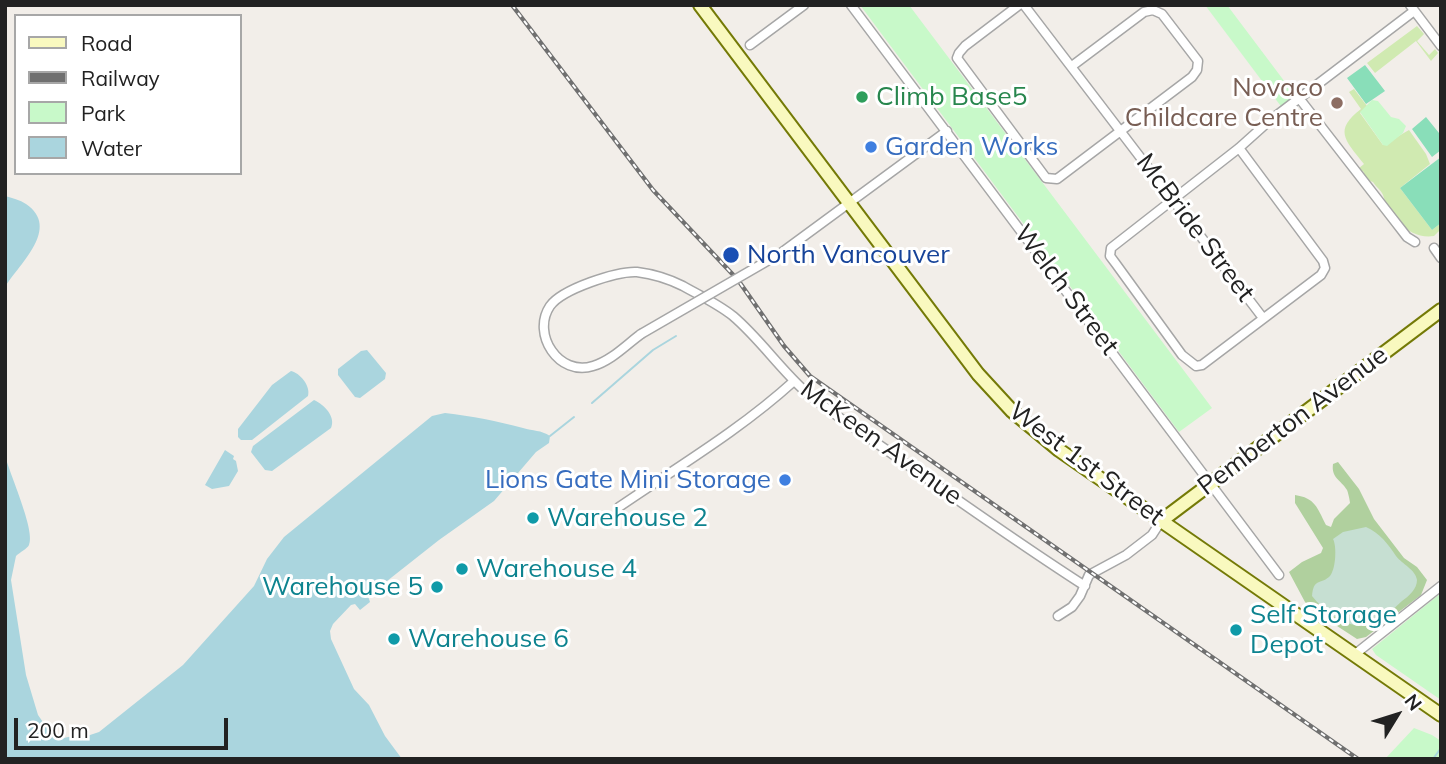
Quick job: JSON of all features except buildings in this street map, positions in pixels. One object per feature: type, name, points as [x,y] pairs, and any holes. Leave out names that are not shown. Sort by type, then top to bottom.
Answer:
[{"type":"street","name":"West 1st Street","points":[[700,5],[978,374],[1012,411],[1059,450],[1441,715]]},
{"type":"street","points":[[750,45],[804,5]]},
{"type":"street","name":"Welch Street","points":[[851,5],[1279,575]]},
{"type":"street","points":[[1022,5],[965,46],[957,58],[1046,178],[1057,179],[1192,77],[1197,70],[1198,61],[1162,14],[1153,10],[1144,12],[1072,66]]},
{"type":"street","name":"McBride Street","points":[[1022,5],[1072,66],[1263,318]]},
{"type":"street","points":[[1238,148],[1323,261],[1325,268],[1321,275],[1202,365],[1193,365],[1182,355],[1110,257],[1111,248],[1412,8],[1441,46]]},
{"type":"street","points":[[1299,98],[1407,237],[1415,242]]},
{"type":"street","points":[[850,204],[947,131]]},
{"type":"street","name":"McKeen Avenue","points":[[850,204],[782,254],[641,334],[601,363],[575,368],[565,365],[550,347],[544,326],[546,313],[567,291],[623,274],[647,274],[682,286],[725,310],[794,381],[822,404],[1085,586]]},
{"type":"street","points":[[1434,248],[1441,258]]},
{"type":"street","name":"Pemberton Avenue","points":[[1058,616],[1072,607],[1089,575],[1126,555],[1152,535],[1161,521],[1441,310]]},
{"type":"street","points":[[619,507],[733,432],[794,381]]},
{"type":"street","points":[[1354,655],[1441,586]]},
{"type":"green space","points":[[860,5],[909,5],[1212,408],[1179,432]]},
{"type":"green space","points":[[1205,5],[1227,5],[1297,98],[1283,109]]},
{"type":"green space","points":[[1417,26],[1424,34],[1417,41],[1429,55],[1435,49],[1438,53],[1431,61],[1416,41],[1375,73],[1367,63]]},
{"type":"green space","points":[[1365,65],[1385,91],[1366,104],[1347,78]]},
{"type":"green space","points":[[1354,89],[1367,106],[1360,113],[1383,145],[1409,130],[1426,154],[1430,164],[1400,188],[1432,230],[1441,223],[1441,229],[1434,236],[1416,234],[1401,225],[1390,211],[1381,192],[1373,182],[1367,180],[1364,172],[1358,169],[1364,164],[1351,148],[1345,135],[1347,123],[1361,109],[1349,92]]},
{"type":"green space","points":[[1372,100],[1378,101],[1391,117],[1399,119],[1406,126],[1403,133],[1387,146],[1383,145],[1360,112]]},
{"type":"green space","points":[[1426,117],[1439,133],[1441,132],[1441,150],[1432,157],[1412,129]]},
{"type":"green space","points":[[1441,157],[1441,223],[1432,230],[1400,188]]},
{"type":"green space","points":[[1338,462],[1359,489],[1374,519],[1404,558],[1417,567],[1427,580],[1421,595],[1366,637],[1357,639],[1314,611],[1305,602],[1289,572],[1321,553],[1323,548],[1295,503],[1295,495],[1311,501],[1318,508],[1326,525],[1331,527],[1334,519],[1350,503],[1347,490],[1334,473],[1333,464]]},
{"type":"green space","points":[[1366,527],[1383,539],[1414,573],[1417,580],[1412,592],[1386,616],[1372,624],[1359,626],[1336,618],[1312,596],[1316,584],[1329,577],[1333,570],[1333,539],[1343,532]]},
{"type":"green space","points":[[1441,593],[1441,700],[1376,655],[1372,649]]},
{"type":"green space","points":[[1414,728],[1441,741],[1441,759],[1385,759]]},
{"type":"water","points":[[5,196],[26,204],[36,213],[40,224],[34,246],[5,287]]},
{"type":"water","points":[[367,350],[386,373],[385,379],[360,398],[355,397],[338,375],[338,369],[361,351]]},
{"type":"water","points":[[291,371],[304,380],[308,396],[252,440],[241,440],[238,437],[238,429],[272,385]]},
{"type":"water","points":[[314,400],[328,412],[332,420],[331,428],[272,471],[265,470],[251,452],[253,446]]},
{"type":"water","points":[[445,413],[494,421],[550,436],[549,443],[536,452],[494,501],[368,596],[370,602],[360,610],[355,604],[351,605],[333,624],[331,639],[354,689],[369,705],[385,736],[402,759],[5,759],[5,455],[26,515],[30,538],[29,545],[16,556],[11,580],[26,675],[38,715],[45,725],[59,739],[84,737],[99,732],[183,665],[254,586],[267,559],[284,537],[432,416]]},
{"type":"water","points":[[225,450],[234,456],[238,471],[229,486],[212,489],[205,485]]},
{"type":"waterway","points":[[592,403],[653,350],[676,336]]},
{"type":"waterway","points":[[550,436],[574,417]]},
{"type":"waterway","points":[[1433,759],[1441,748]]},
{"type":"railway","points":[[512,5],[653,190],[738,280],[784,346],[810,376],[1358,759]]},
{"type":"place","name":"Climb Base5","points":[[862,97]]},
{"type":"place","name":"Novaco Childcare Centre","points":[[1337,103]]},
{"type":"place","name":"Garden Works","points":[[871,147]]},
{"type":"place","name":"North Vancouver","points":[[731,255]]},
{"type":"place","name":"Lions Gate Mini Storage","points":[[785,480]]},
{"type":"place","name":"Warehouse 2","points":[[533,518]]},
{"type":"place","name":"Warehouse 4","points":[[462,569]]},
{"type":"place","name":"Warehouse 5","points":[[437,587]]},
{"type":"place","name":"Self Storage Depot","points":[[1236,630]]},
{"type":"place","name":"Warehouse 6","points":[[394,639]]}]
